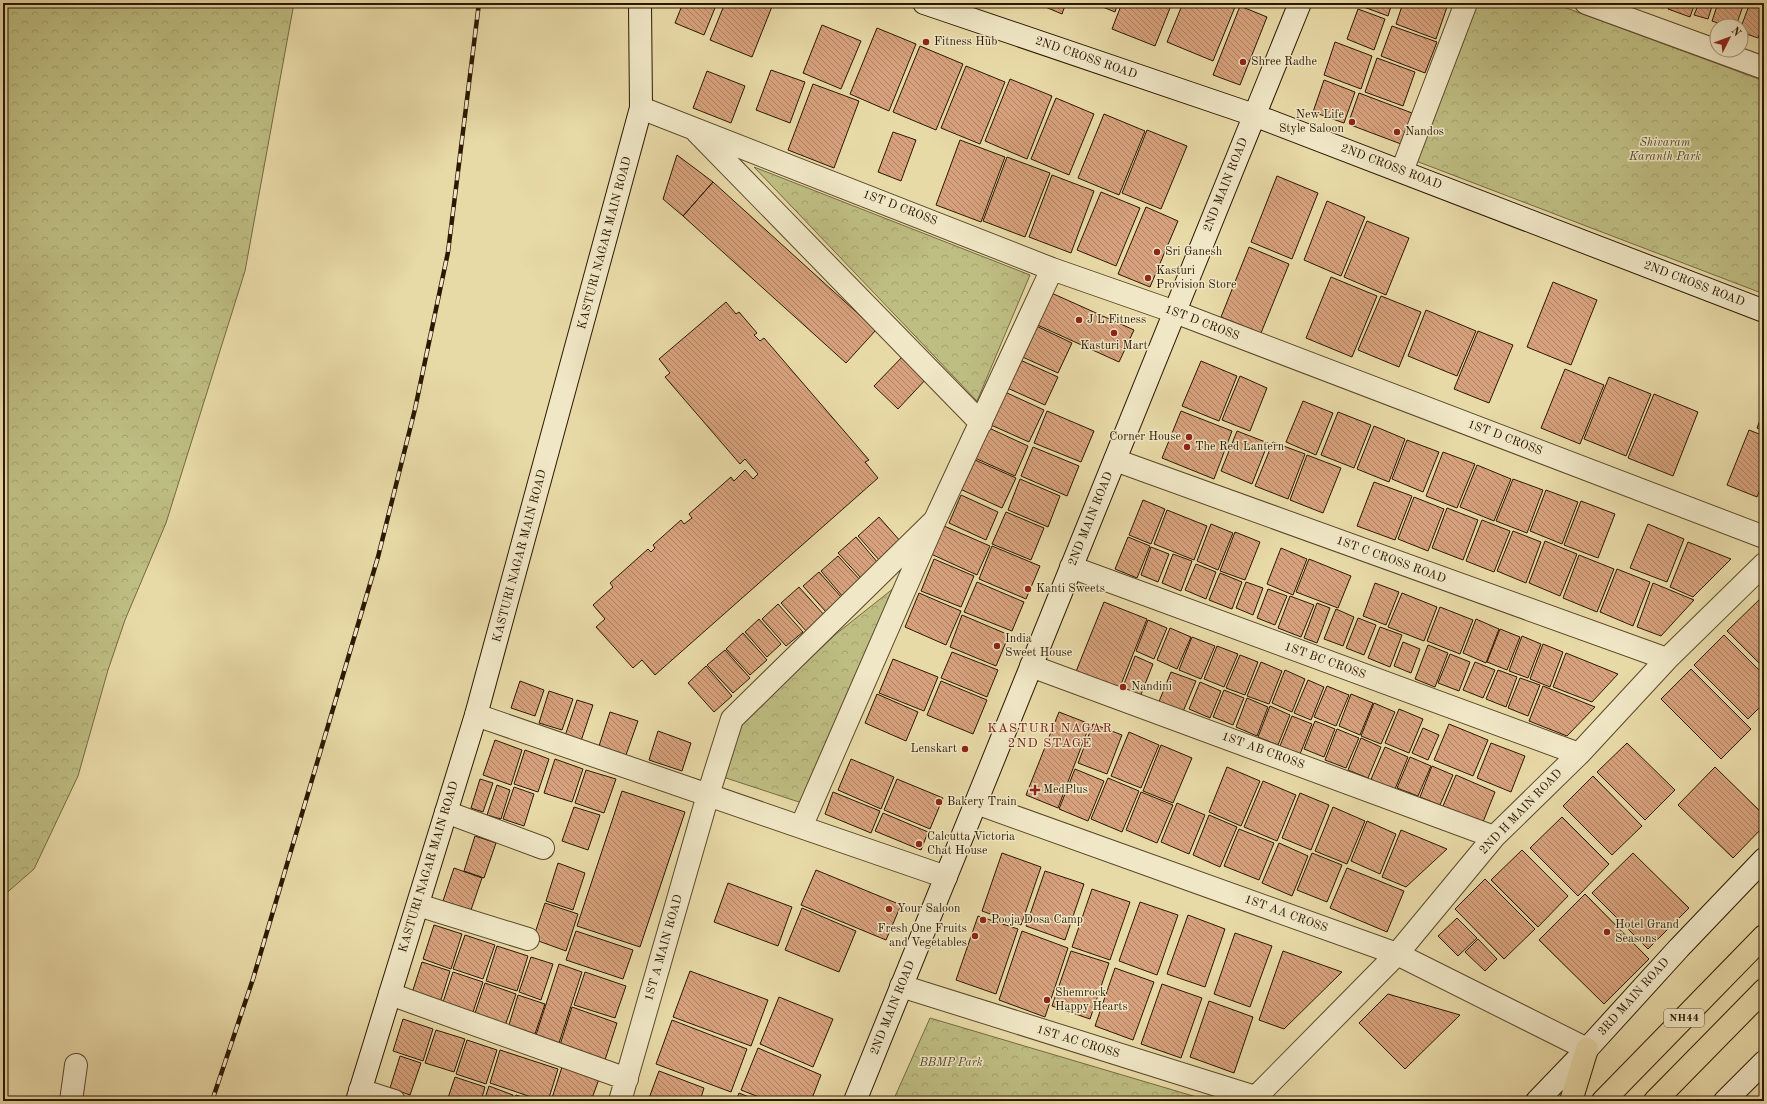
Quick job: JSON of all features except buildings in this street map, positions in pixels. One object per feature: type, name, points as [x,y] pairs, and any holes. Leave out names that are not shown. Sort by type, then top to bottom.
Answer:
[{"type":"highway","name":"NH44","points":[[1603,1101],[1764,936]]},
{"type":"highway","name":"NH44","points":[[1655,1101],[1764,990]]},
{"type":"highway","points":[[1571,1101],[1587,1049]]},
{"type":"street","name":"KASTURI NAGAR MAIN ROAD","points":[[359,1096],[476,715],[642,108],[640,3]]},
{"type":"street","name":"2ND CROSS ROAD","points":[[924,3],[1254,115],[1764,311]]},
{"type":"street","name":"2ND MAIN ROAD","points":[[855,1101],[1300,3]]},
{"type":"street","points":[[1402,171],[1466,3]]},
{"type":"street","points":[[1586,3],[1764,68]]},
{"type":"street","name":"1ST D CROSS","points":[[642,108],[1052,269],[1175,312],[1764,537]]},
{"type":"street","points":[[692,127],[981,423]]},
{"type":"street","points":[[801,826],[935,520],[1052,269]]},
{"type":"street","name":"1ST C CROSS ROAD","points":[[1115,460],[1667,659]]},
{"type":"street","name":"1ST A MAIN ROAD","points":[[620,1101],[708,795],[732,719],[935,520]]},
{"type":"street","name":"2ND H MAIN ROAD","points":[[1253,1099],[1397,954],[1494,837],[1579,754],[1667,659],[1764,564]]},
{"type":"street","name":"1ST BC CROSS","points":[[1071,567],[1579,754]]},
{"type":"street","name":"1ST AB CROSS","points":[[1031,666],[1494,837]]},
{"type":"street","points":[[476,715],[946,877]]},
{"type":"street","name":"1ST AA CROSS","points":[[976,802],[1397,954],[1587,1049]]},
{"type":"street","points":[[446,812],[543,848]]},
{"type":"street","name":"3RD MAIN ROAD","points":[[1537,1101],[1764,859]]},
{"type":"street","points":[[418,905],[528,939]]},
{"type":"street","name":"1ST AC CROSS","points":[[901,986],[1253,1099]]},
{"type":"street","points":[[390,994],[626,1079]]},
{"type":"street","points":[[1725,1101],[1764,1062]]},
{"type":"street","points":[[71,1101],[76,1065]]},
{"type":"street","points":[[359,1096],[394,1101]]},
{"type":"green space","points":[[3,3],[294,3],[245,271],[166,523],[125,620],[108,670],[78,776],[34,869],[3,896]]},
{"type":"green space","name":"Shivaram Karanth Park","points":[[1474,3],[1553,3],[1764,81],[1764,294],[1416,161]]},
{"type":"green space","points":[[754,167],[1030,275],[977,401]]},
{"type":"green space","points":[[894,588],[805,804],[723,777],[741,724],[836,634]]},
{"type":"green space","name":"BBMP Park","points":[[930,1018],[1210,1101],[893,1101]]},
{"type":"railway","points":[[212,1101],[253,979],[378,557],[415,409],[448,252],[479,3]]},
{"type":"place","name":"Fitness Hub","points":[[926,42]]},
{"type":"place","name":"Shree Radhe","points":[[1243,62]]},
{"type":"place","name":"New Life Style Saloon","points":[[1352,122]]},
{"type":"place","name":"Nandos","points":[[1397,132]]},
{"type":"place","name":"Sri Ganesh","points":[[1157,252]]},
{"type":"place","name":"Kasturi Provision Store","points":[[1148,278]]},
{"type":"place","name":"J L Fitness","points":[[1079,320]]},
{"type":"place","name":"Kasturi Mart","points":[[1114,333]]},
{"type":"place","name":"Corner House","points":[[1189,437]]},
{"type":"place","name":"The Red Lantern","points":[[1187,447]]},
{"type":"place","name":"Kanti Sweets","points":[[1028,589]]},
{"type":"place","name":"India Sweet House","points":[[997,646]]},
{"type":"place","name":"Nandini","points":[[1123,687]]},
{"type":"place","name":"Lenskart","points":[[965,749]]},
{"type":"place","name":"MedPlus","points":[[1035,790]]},
{"type":"place","name":"Bakery Train","points":[[939,802]]},
{"type":"place","name":"Calcutta Victoria Chat House","points":[[919,844]]},
{"type":"place","name":"Your Saloon","points":[[889,909]]},
{"type":"place","name":"Pooja Dosa Camp","points":[[983,920]]},
{"type":"place","name":"Hotel Grand Seasons","points":[[1607,932]]},
{"type":"place","name":"Fresh One Fruits and Vegetables","points":[[975,936]]},
{"type":"place","name":"Shemrock Happy Hearts","points":[[1047,1000]]},
{"type":"district","name":"KASTURI NAGAR 2ND STAGE","points":[[1050,736]]}]
